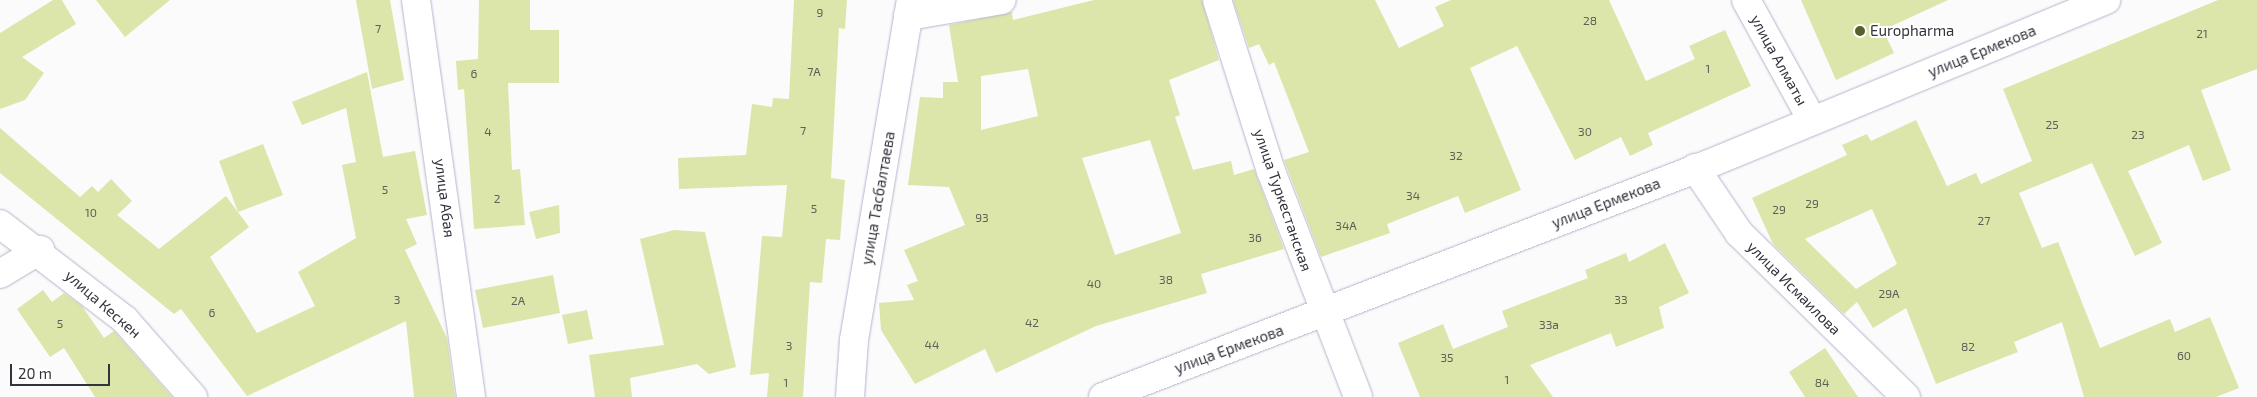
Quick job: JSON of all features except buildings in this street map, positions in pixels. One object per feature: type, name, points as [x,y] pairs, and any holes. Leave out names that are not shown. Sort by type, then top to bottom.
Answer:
[{"type":"street","name":"улица Абая","points":[[416,0],[471,397]]},
{"type":"street","points":[[909,8],[1002,0]]},
{"type":"street","name":"улица Туркестанская","points":[[1217,0],[1271,171],[1358,397]]},
{"type":"street","name":"улица Алматы","points":[[1746,0],[1812,120]]},
{"type":"street","name":"улица Ермекова","points":[[1104,397],[1326,314],[1695,168],[2096,2]]},
{"type":"street","name":"улица Тасбалтаева","points":[[850,397],[854,340],[909,8]]},
{"type":"street","name":"улица Исмаилова","points":[[1695,168],[1739,233],[1906,397]]},
{"type":"street","name":"улица Кескен","points":[[0,224],[40,250],[125,320],[193,397]]},
{"type":"street","points":[[0,274],[40,250]]},
{"type":"place","name":"Europharma","points":[[1860,31]]}]
